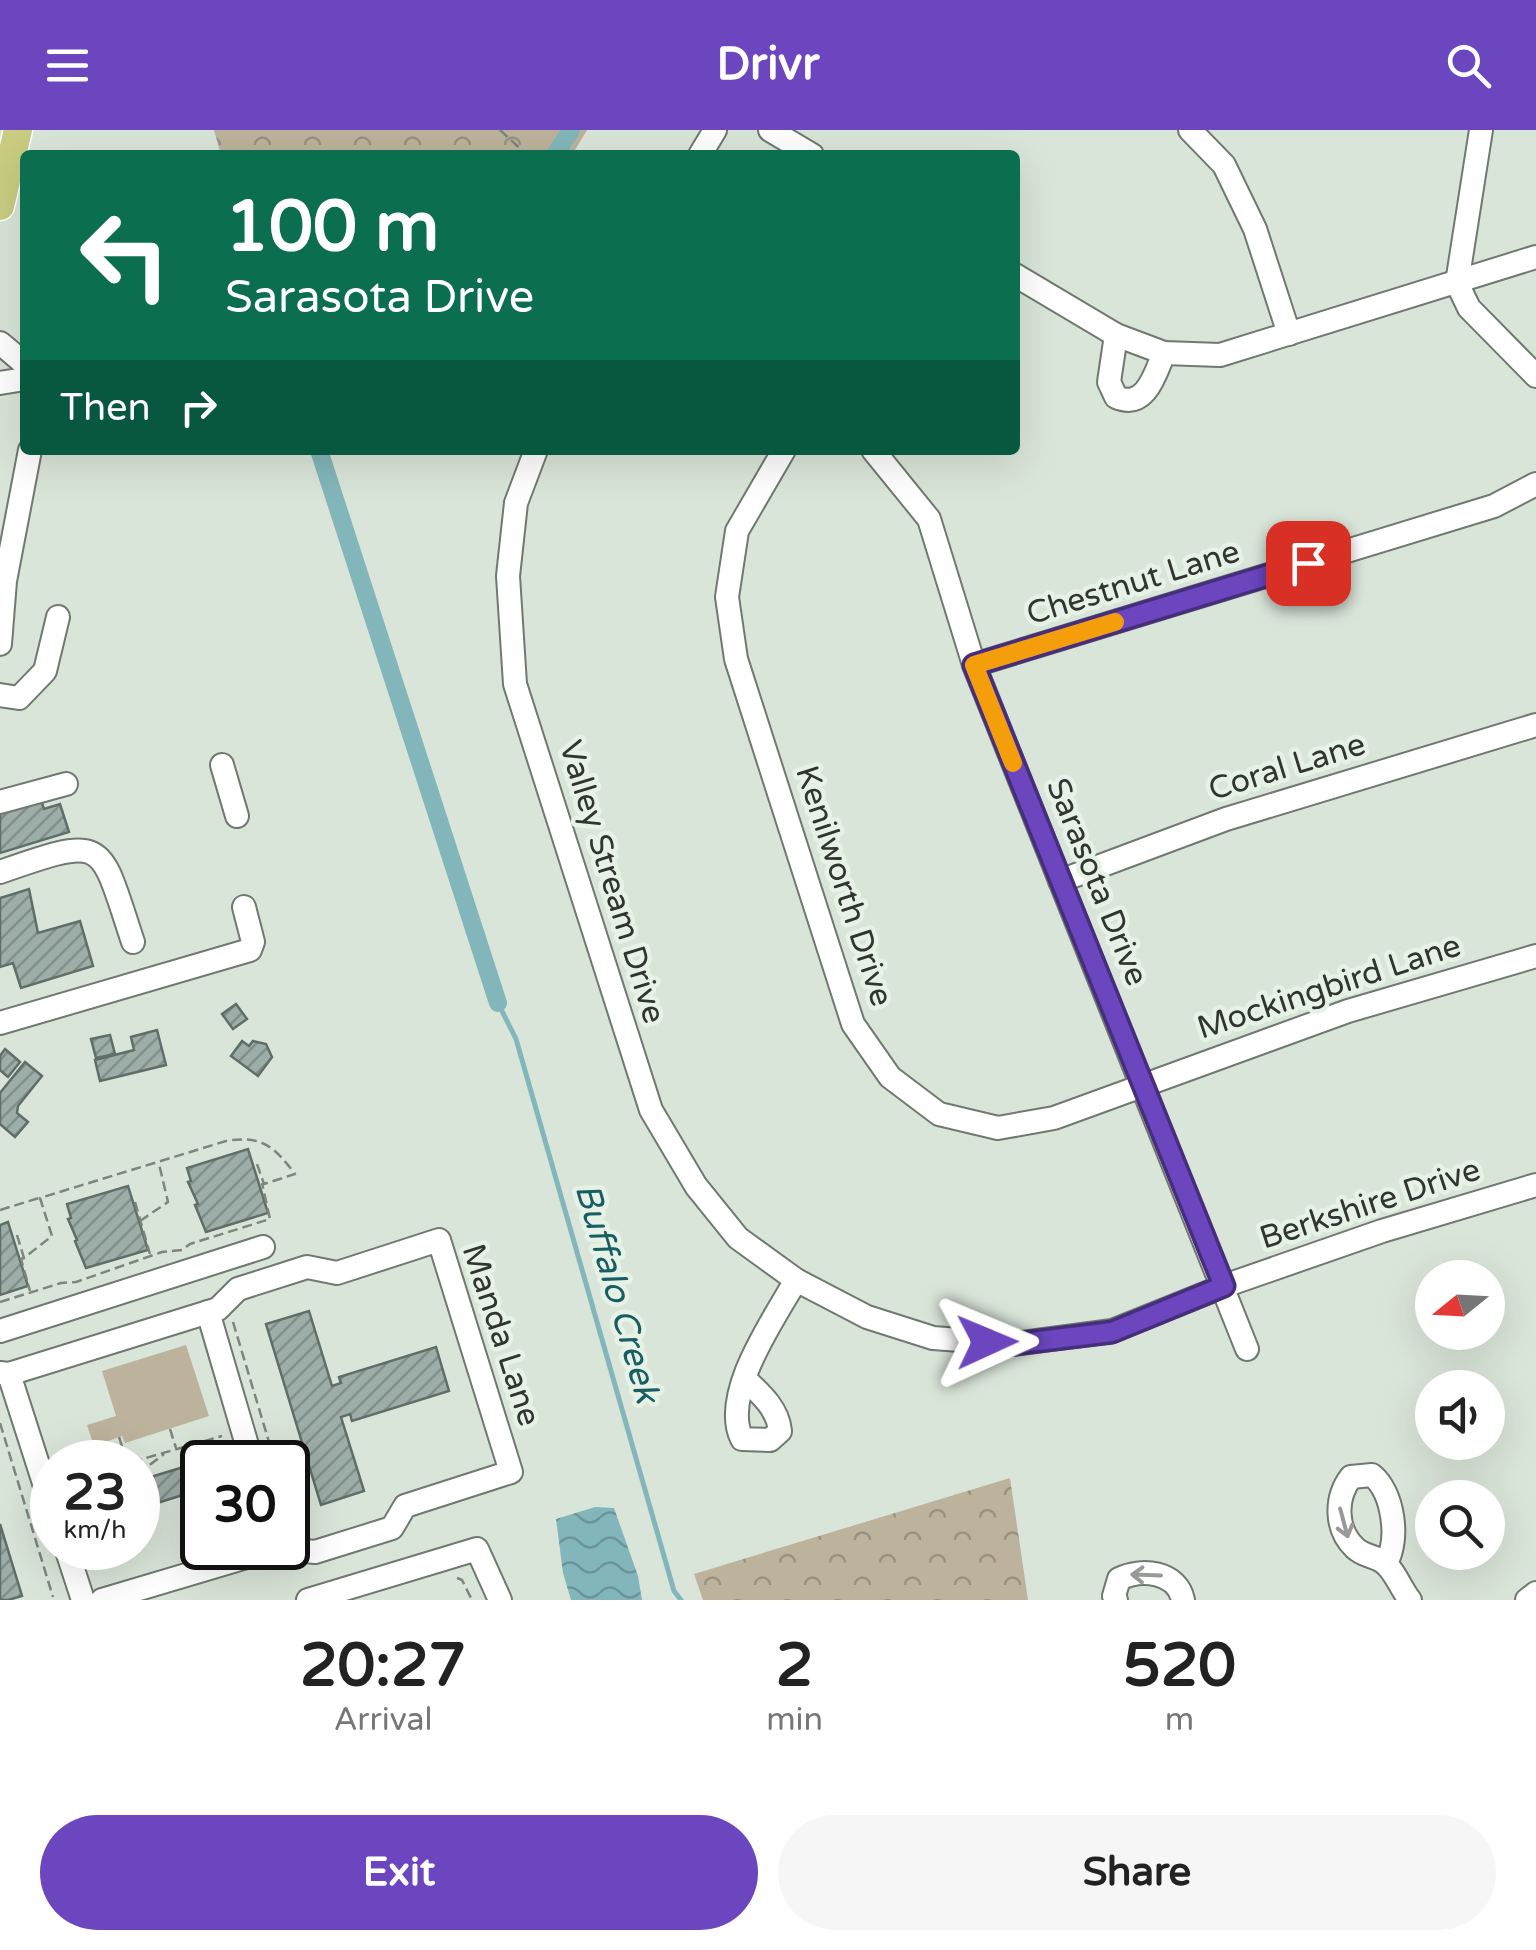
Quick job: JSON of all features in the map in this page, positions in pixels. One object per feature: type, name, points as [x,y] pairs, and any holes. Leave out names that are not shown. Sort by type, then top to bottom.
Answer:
[{"type":"main road","points":[[0,206],[18,130]]},
{"type":"street","points":[[770,130],[804,150]]},
{"type":"street","points":[[1190,130],[1224,165],[1255,229],[1289,334]]},
{"type":"street","points":[[1481,130],[1457,283],[1468,308],[1536,376]]},
{"type":"street","points":[[1020,278],[1116,335],[1164,353],[1220,355],[1536,257]]},
{"type":"street","points":[[1116,335],[1109,382],[1116,397],[1124,400],[1135,399],[1151,386],[1164,353]]},
{"type":"street","points":[[0,343],[20,360]]},
{"type":"street","points":[[0,644],[5,581],[29,455]]},
{"type":"street","name":"Valley Stream Drive","points":[[534,455],[516,503],[508,576],[515,684],[651,1110],[696,1186],[738,1238],[796,1280],[867,1318],[933,1338],[1014,1344],[1112,1332],[1224,1286]]},
{"type":"street","name":"Kenilworth Drive","points":[[781,455],[737,531],[726,597],[736,658],[853,1024],[890,1077],[939,1114],[998,1128],[1054,1118],[1144,1084]]},
{"type":"street","name":"Sarasota Drive","points":[[877,455],[929,519],[974,665],[1247,1349]]},
{"type":"street","name":"Chestnut Lane","points":[[974,665],[1494,506],[1536,484]]},
{"type":"street","points":[[0,695],[19,698],[44,671],[58,617]]},
{"type":"street","name":"Coral Lane","points":[[1060,881],[1226,819],[1536,725]]},
{"type":"street","points":[[222,765],[237,816]]},
{"type":"street","points":[[0,802],[66,784]]},
{"type":"street","points":[[0,872],[66,851],[94,852],[109,869],[133,942]]},
{"type":"street","points":[[0,1024],[250,950],[254,942],[244,907]]},
{"type":"street","name":"Mockingbird Lane","points":[[1144,1084],[1348,1011],[1536,956]]},
{"type":"street","name":"Berkshire Drive","points":[[1224,1286],[1382,1231],[1536,1185]]},
{"type":"street","name":"Manda Lane","points":[[4,1373],[218,1309],[238,1289],[307,1267],[336,1273],[439,1240],[511,1472],[404,1506],[392,1528],[310,1551]]},
{"type":"street","points":[[0,1331],[263,1248]]},
{"type":"street","points":[[230,1258],[269,1279]]},
{"type":"street","points":[[745,1379],[756,1350],[796,1280]]},
{"type":"street","points":[[208,1312],[253,1426],[252,1440]]},
{"type":"street","points":[[4,1373],[30,1446]]},
{"type":"street","points":[[308,1600],[478,1550],[500,1600]]},
{"type":"street","points":[[1386,1563],[1410,1600]]},
{"type":"street","points":[[73,1570],[83,1600]]},
{"type":"street","name":"Manda Lane","points":[[102,1600],[203,1570]]},
{"type":"street","points":[[1116,1600],[1119,1579],[1134,1572],[1163,1576],[1181,1591],[1183,1600]]},
{"type":"street","points":[[1528,1600],[1536,1593]]},
{"type":"path","points":[[500,130],[522,150]]},
{"type":"path","points":[[0,1210],[226,1140],[248,1137],[259,1139],[294,1174],[260,1184],[270,1219],[190,1244],[182,1250],[150,1256],[76,1282],[0,1302]]},
{"type":"path","points":[[140,1221],[168,1202],[158,1162]]},
{"type":"path","points":[[257,1164],[263,1183]]},
{"type":"path","points":[[31,1292],[21,1260],[52,1236],[40,1198]]},
{"type":"path","points":[[135,1202],[150,1256]]},
{"type":"path","points":[[17,1235],[24,1258]]},
{"type":"path","points":[[233,1322],[253,1426],[262,1440]]},
{"type":"path","points":[[0,1424],[54,1598]]},
{"type":"path","points":[[160,1454],[253,1426]]},
{"type":"path","points":[[170,1428],[176,1449]]},
{"type":"path","points":[[160,1457],[165,1453]]},
{"type":"path","points":[[449,1577],[462,1580],[472,1600]]},
{"type":"green space","points":[[214,130],[587,130],[575,150],[220,150]]},
{"type":"green space","points":[[186,1345],[209,1416],[134,1440],[124,1440],[122,1436],[92,1440],[87,1425],[116,1416],[102,1371]]},
{"type":"green space","points":[[1010,1478],[1028,1600],[703,1600],[694,1574]]},
{"type":"water","points":[[595,1507],[614,1508],[638,1576],[642,1600],[571,1600],[556,1519]]},
{"type":"building","points":[[41,800],[44,809],[60,804],[69,832],[0,853],[0,813]]},
{"type":"building","points":[[29,889],[38,933],[80,921],[93,966],[21,988],[13,963],[0,967],[0,898]]},
{"type":"building","points":[[236,1004],[247,1019],[233,1029],[222,1014]]},
{"type":"building","points":[[157,1030],[166,1065],[100,1081],[95,1060],[134,1050],[131,1037]]},
{"type":"building","points":[[110,1035],[115,1054],[96,1058],[91,1039]]},
{"type":"building","points":[[242,1041],[249,1046],[253,1041],[266,1044],[272,1057],[258,1076],[231,1056]]},
{"type":"building","points":[[5,1049],[20,1062],[8,1077],[0,1070],[0,1056]]},
{"type":"building","points":[[25,1062],[42,1076],[18,1106],[17,1113],[28,1122],[15,1137],[0,1124],[0,1093]]},
{"type":"building","points":[[248,1149],[268,1213],[206,1232],[188,1182],[191,1181],[187,1168]]},
{"type":"building","points":[[128,1186],[148,1250],[86,1268],[68,1219],[71,1218],[67,1204]]},
{"type":"building","points":[[8,1222],[28,1286],[0,1295],[0,1225]]},
{"type":"building","points":[[309,1311],[332,1386],[341,1383],[339,1377],[436,1347],[449,1391],[352,1421],[350,1414],[341,1417],[364,1491],[321,1505],[310,1469],[310,1440],[301,1440],[266,1324]]},
{"type":"building","points":[[180,1468],[180,1496],[160,1502],[160,1474]]},
{"type":"building","points":[[0,1524],[22,1596],[8,1600],[0,1600]]},
{"type":"waterway","points":[[558,150],[571,130]]},
{"type":"waterway","points":[[321,455],[498,1003]]},
{"type":"waterway","name":"Buffalo Creek","points":[[498,1003],[516,1039],[674,1591],[681,1600]]},
{"type":"slow traffic","points":[[1013,763],[974,665],[1115,622]]},
{"type":"route","points":[[987,1342],[1014,1344],[1112,1332],[1224,1286],[974,665],[1308,563]]}]
